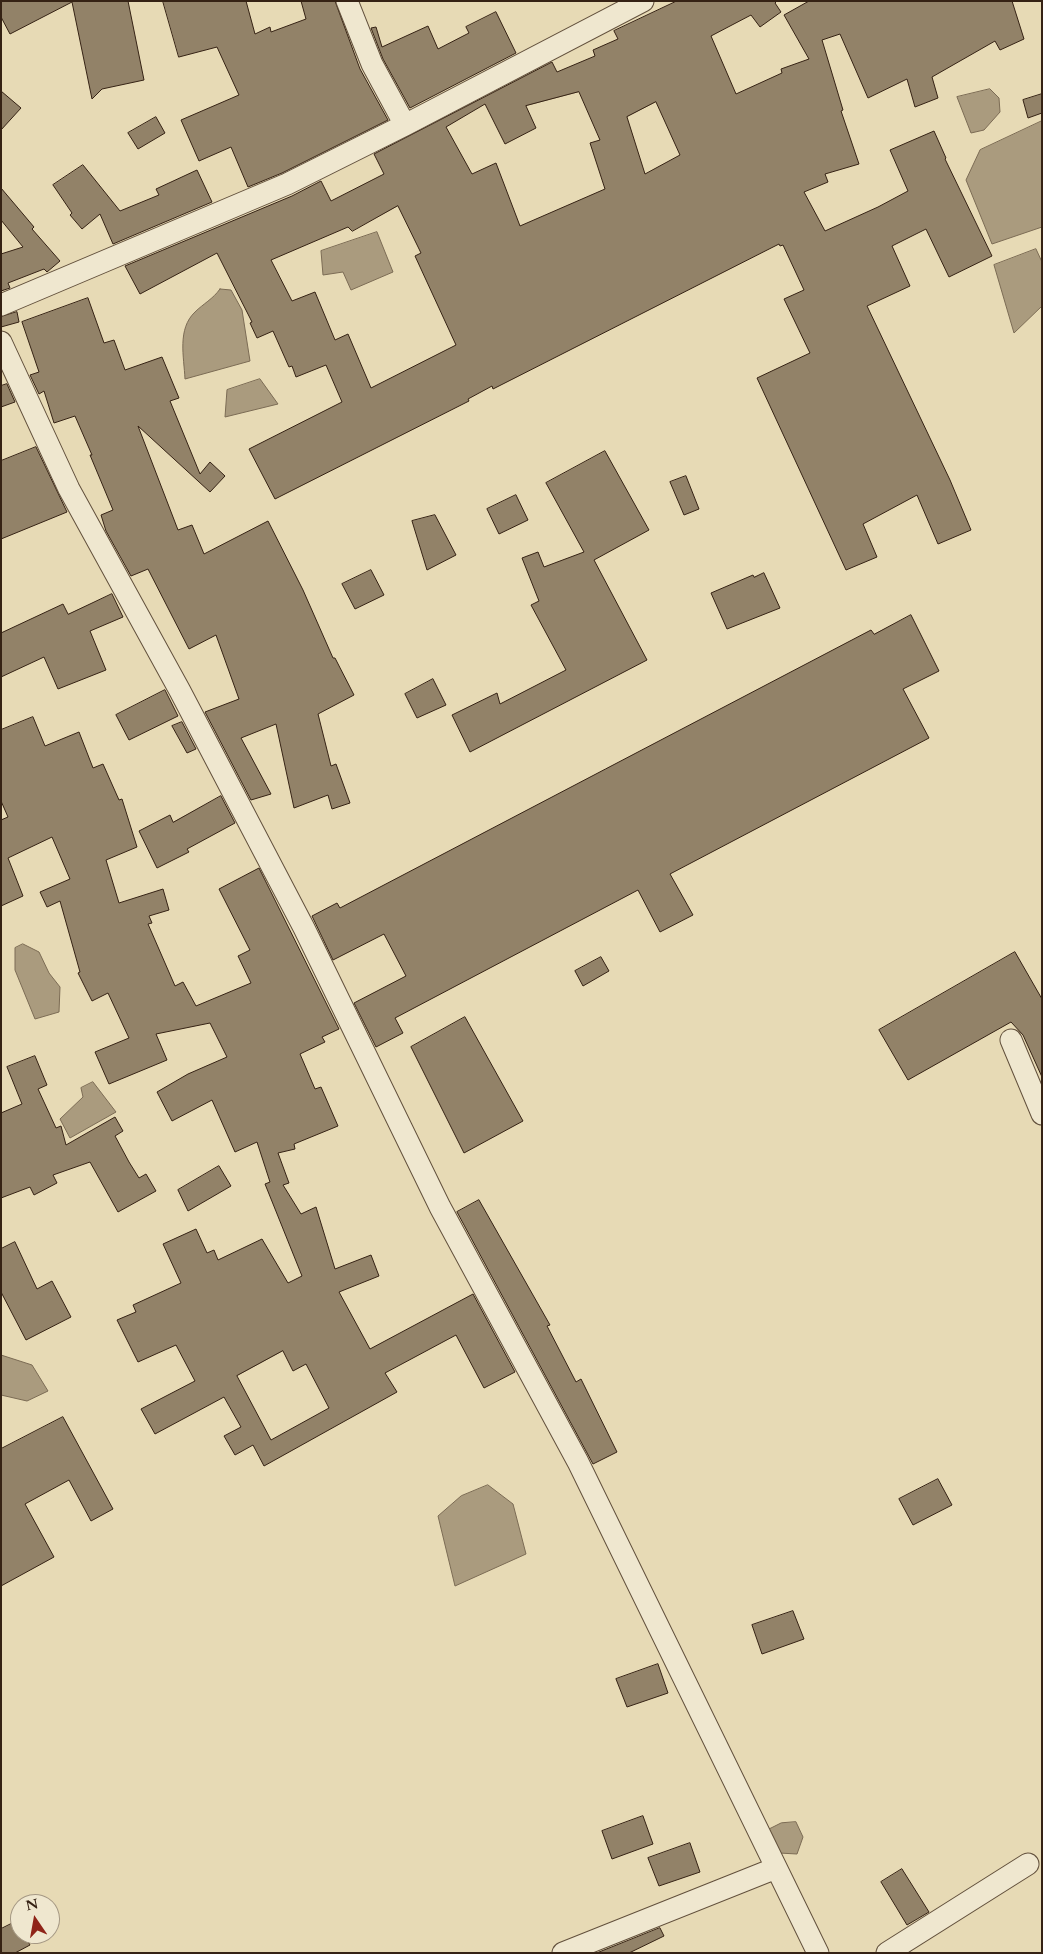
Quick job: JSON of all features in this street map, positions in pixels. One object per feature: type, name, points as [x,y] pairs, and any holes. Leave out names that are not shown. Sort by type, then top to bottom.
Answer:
[{"type":"street","points":[[347,1],[372,64],[405,125]]},
{"type":"street","points":[[1,305],[287,184],[405,125],[642,1]]},
{"type":"street","points":[[1,342],[70,489],[180,691],[300,919],[440,1207],[578,1462],[818,1953]]},
{"type":"street","points":[[1011,1040],[1042,1114]]},
{"type":"street","points":[[887,1953],[1028,1864]]},
{"type":"street","points":[[563,1953],[776,1868]]},
{"type":"shaded area","points":[[990,89],[999,98],[1000,112],[984,130],[971,133],[957,97]]},
{"type":"shaded area","points":[[1042,121],[1042,227],[992,244],[966,180],[980,150]]},
{"type":"shaded area","points":[[377,232],[393,272],[351,290],[343,272],[323,275],[321,251]]},
{"type":"shaded area","points":[[1036,249],[1042,262],[1042,306],[1014,333],[994,265]]},
{"type":"shaded area","points":[[220,289],[231,290],[242,310],[250,361],[185,379],[183,344],[189,319]]},
{"type":"shaded area","points":[[260,379],[278,404],[225,417],[227,390]]},
{"type":"shaded area","points":[[23,944],[39,952],[49,973],[60,987],[59,1012],[35,1019],[15,970],[15,948]]},
{"type":"shaded area","points":[[93,1082],[116,1112],[70,1138],[60,1119],[83,1097],[81,1088]]},
{"type":"shaded area","points":[[1,1355],[32,1365],[48,1391],[27,1401],[1,1395]]},
{"type":"shaded area","points":[[488,1485],[513,1504],[526,1554],[455,1586],[438,1516],[461,1496]]},
{"type":"shaded area","points":[[796,1822],[803,1837],[797,1854],[779,1853],[769,1829],[781,1823]]},
{"type":"building","points":[[1,1],[128,1],[144,80],[102,89],[92,99],[72,2],[10,34],[1,17]]},
{"type":"building","points":[[163,1],[246,1],[255,34],[270,27],[271,32],[306,19],[301,1],[335,1],[360,69],[388,120],[282,173],[248,187],[231,147],[199,161],[181,120],[239,95],[217,47],[179,57]]},
{"type":"building","points":[[677,1],[777,1],[775,3],[781,12],[760,27],[751,15],[711,36],[736,94],[782,73],[781,69],[809,59],[784,15],[809,1],[1012,1],[1024,39],[1000,50],[995,41],[932,77],[938,98],[915,107],[907,79],[868,98],[840,34],[822,40],[843,110],[841,111],[859,164],[825,174],[828,182],[804,192],[825,231],[878,207],[908,191],[890,150],[934,131],[945,159],[992,256],[949,277],[926,229],[892,246],[910,286],[867,306],[950,480],[971,530],[938,544],[917,495],[863,524],[877,557],[846,570],[757,378],[810,353],[784,299],[804,290],[783,245],[780,246],[779,244],[493,389],[492,386],[468,399],[469,401],[275,499],[249,449],[342,402],[326,365],[296,377],[292,366],[289,367],[273,331],[257,338],[250,323],[252,322],[217,253],[140,294],[125,266],[292,196],[321,181],[331,201],[384,174],[374,154],[552,62],[557,72],[595,56],[593,50],[618,39],[614,31]],"holes":[[[579,92],[600,140],[590,143],[605,189],[520,226],[496,163],[472,174],[446,127],[485,104],[505,144],[536,128],[526,106]],[[656,102],[680,155],[645,174],[627,117]],[[398,206],[421,253],[415,256],[456,345],[371,388],[348,334],[335,340],[315,292],[292,301],[271,260],[348,227],[352,231]]]},
{"type":"building","points":[[496,12],[516,53],[410,108],[383,59],[371,28],[376,27],[382,47],[428,26],[438,49],[469,33],[466,27]]},
{"type":"building","points":[[1,91],[21,108],[1,130]]},
{"type":"building","points":[[1042,94],[1042,113],[1028,118],[1023,100]]},
{"type":"building","points":[[156,117],[165,133],[138,149],[128,133]]},
{"type":"building","points":[[83,165],[120,211],[159,195],[156,189],[197,170],[212,202],[113,244],[100,214],[82,229],[70,215],[72,213],[53,185]]},
{"type":"building","points":[[1,188],[34,227],[32,229],[60,261],[47,272],[44,269],[8,283],[10,288],[1,291],[1,254],[23,247],[1,220]]},
{"type":"building","points":[[88,298],[104,343],[114,340],[125,370],[162,357],[179,398],[170,401],[200,474],[210,462],[225,476],[210,492],[138,426],[178,530],[192,525],[204,554],[268,521],[303,590],[333,658],[335,658],[354,695],[318,714],[331,766],[336,764],[350,803],[332,809],[328,795],[294,808],[276,724],[241,738],[271,794],[251,800],[205,712],[239,699],[216,635],[189,649],[148,569],[131,576],[106,531],[101,515],[113,510],[90,455],[92,455],[75,416],[54,423],[44,391],[39,394],[30,375],[39,372],[22,322]]},
{"type":"building","points":[[17,312],[19,322],[1,327],[1,317]]},
{"type":"building","points":[[7,384],[15,402],[1,407],[1,386]]},
{"type":"building","points":[[36,447],[67,512],[1,539],[1,461]]},
{"type":"building","points":[[605,451],[649,530],[594,560],[647,660],[470,752],[452,715],[497,693],[500,704],[566,670],[531,605],[539,601],[522,558],[538,552],[544,567],[584,552],[546,483]]},
{"type":"building","points":[[686,476],[699,509],[684,515],[670,482]]},
{"type":"building","points":[[516,495],[528,520],[499,534],[487,509]]},
{"type":"building","points":[[435,515],[456,555],[427,570],[412,521]]},
{"type":"building","points":[[371,570],[384,595],[355,609],[342,584]]},
{"type":"building","points":[[764,573],[780,608],[727,629],[711,593],[753,575],[754,577]]},
{"type":"building","points":[[112,594],[123,617],[90,631],[106,670],[58,689],[44,657],[1,677],[1,633],[63,604],[68,614]]},
{"type":"building","points":[[911,615],[939,671],[903,689],[929,738],[670,874],[693,915],[660,932],[638,890],[395,1018],[403,1033],[376,1047],[354,1003],[406,976],[384,934],[333,960],[312,916],[337,903],[340,908],[871,630],[874,634]]},
{"type":"building","points":[[433,679],[446,705],[417,718],[405,694]]},
{"type":"building","points":[[165,690],[178,716],[129,740],[116,715]]},
{"type":"building","points":[[33,717],[45,746],[79,732],[93,768],[103,764],[119,800],[122,799],[137,847],[106,860],[119,903],[163,889],[169,910],[149,916],[152,923],[148,924],[175,986],[183,982],[196,1006],[251,983],[238,956],[250,950],[219,889],[259,868],[339,1029],[322,1037],[325,1042],[300,1054],[315,1089],[321,1087],[338,1126],[294,1144],[295,1149],[278,1153],[289,1183],[283,1185],[301,1214],[316,1207],[335,1269],[371,1255],[379,1276],[339,1292],[370,1349],[473,1294],[515,1372],[484,1388],[456,1335],[385,1373],[397,1392],[264,1466],[253,1445],[235,1455],[224,1436],[241,1427],[224,1397],[155,1434],[141,1409],[195,1381],[176,1345],[138,1362],[117,1320],[136,1312],[133,1305],[181,1283],[163,1244],[196,1229],[207,1253],[214,1250],[218,1260],[262,1239],[288,1283],[302,1276],[265,1184],[270,1182],[257,1142],[235,1152],[212,1100],[172,1121],[157,1092],[188,1074],[227,1057],[210,1023],[156,1034],[167,1060],[109,1084],[95,1052],[129,1038],[108,993],[92,1001],[78,973],[80,972],[60,901],[47,907],[40,892],[70,879],[52,837],[8,858],[23,896],[1,906],[1,820],[8,817],[1,801],[1,730]],"holes":[[[283,1351],[293,1371],[306,1364],[329,1408],[271,1440],[237,1376]]]},
{"type":"building","points":[[182,722],[196,749],[187,753],[172,726]]},
{"type":"building","points":[[221,796],[235,823],[187,849],[189,852],[157,868],[139,831],[170,815],[173,822]]},
{"type":"building","points":[[1015,952],[1042,999],[1042,1077],[1023,1035],[1011,1022],[908,1080],[879,1030]]},
{"type":"building","points":[[601,957],[609,971],[583,986],[575,971]]},
{"type":"building","points":[[465,1017],[523,1121],[464,1153],[411,1047]]},
{"type":"building","points":[[35,1056],[47,1085],[38,1089],[56,1128],[61,1126],[66,1145],[115,1117],[123,1131],[115,1136],[129,1162],[139,1178],[146,1174],[156,1191],[118,1212],[90,1162],[53,1175],[57,1183],[34,1195],[30,1187],[1,1198],[1,1113],[22,1104],[7,1067]]},
{"type":"building","points":[[219,1166],[231,1186],[188,1211],[178,1190]]},
{"type":"building","points":[[479,1200],[550,1325],[547,1326],[576,1382],[581,1379],[617,1452],[593,1464],[457,1212]]},
{"type":"building","points":[[15,1242],[37,1289],[52,1281],[71,1317],[26,1340],[1,1292],[1,1249]]},
{"type":"building","points":[[63,1417],[113,1509],[91,1521],[69,1480],[25,1504],[54,1557],[1,1586],[1,1449]]},
{"type":"building","points":[[938,1479],[952,1505],[913,1525],[899,1499]]},
{"type":"building","points":[[793,1611],[804,1639],[762,1654],[752,1625]]},
{"type":"building","points":[[658,1664],[668,1693],[627,1707],[616,1679]]},
{"type":"building","points":[[643,1816],[653,1844],[612,1859],[602,1831]]},
{"type":"building","points":[[690,1843],[700,1872],[659,1886],[648,1858]]},
{"type":"building","points":[[902,1869],[929,1912],[907,1925],[881,1882]]},
{"type":"building","points":[[10,1924],[10,1944],[30,1945],[15,1953],[1,1953],[1,1929]]},
{"type":"building","points":[[660,1928],[664,1936],[629,1953],[597,1953]]}]
